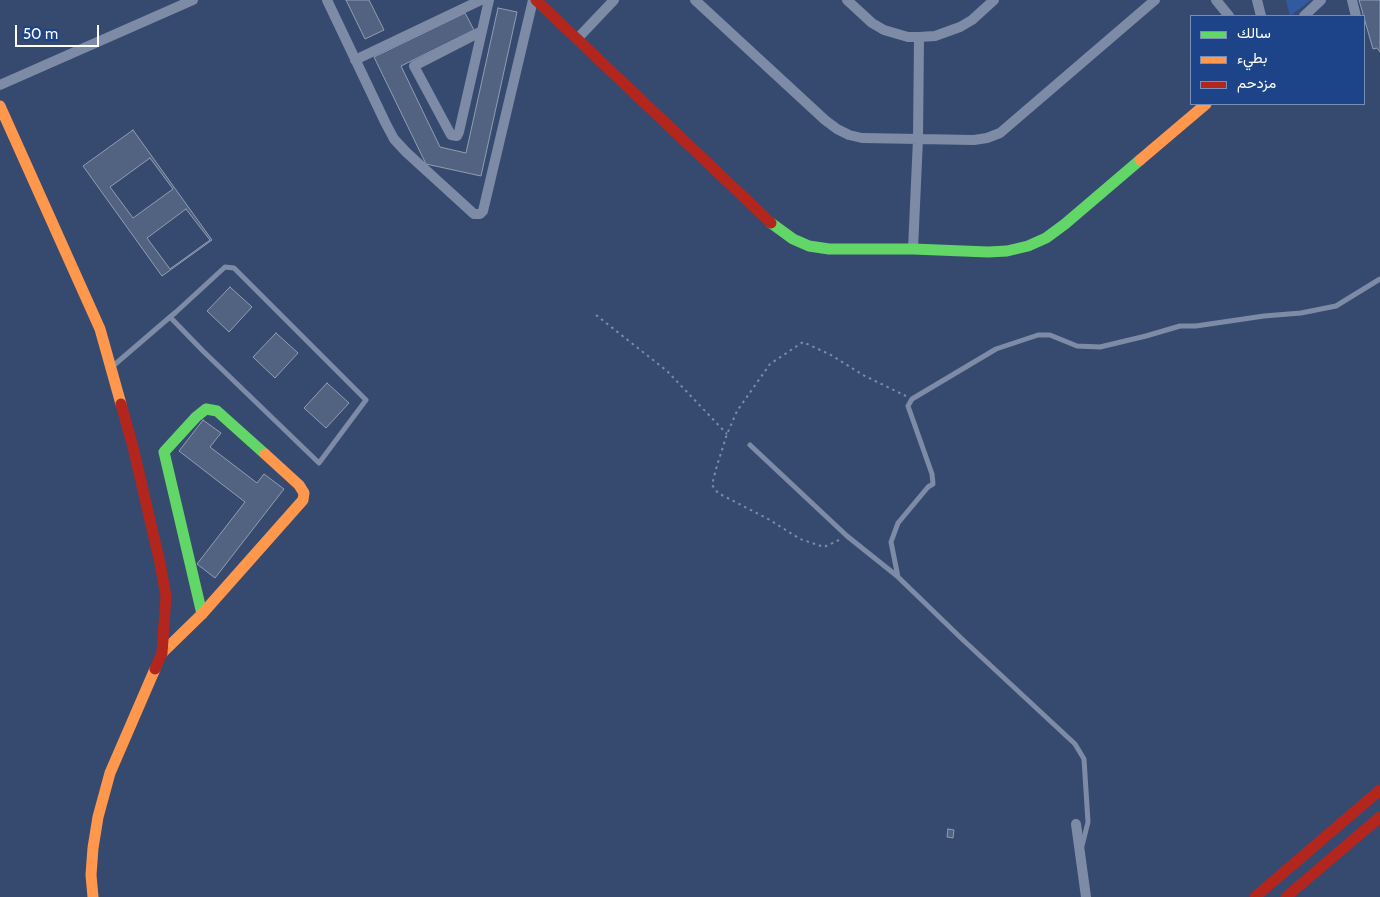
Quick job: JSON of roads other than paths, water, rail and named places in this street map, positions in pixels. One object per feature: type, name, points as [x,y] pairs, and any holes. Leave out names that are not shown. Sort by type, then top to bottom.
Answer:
[{"type":"street","points":[[0,86],[193,0]]},
{"type":"street","points":[[327,0],[394,139],[474,214],[480,214],[483,211],[486,201],[534,0],[774,226],[793,239],[810,246],[829,249],[1007,252],[1028,246],[1046,238],[1072,218],[1205,105]]},
{"type":"street","points":[[355,60],[481,0]]},
{"type":"street","points":[[482,31],[414,66],[451,135],[457,136],[459,132],[482,31],[489,0]]},
{"type":"street","points":[[577,39],[614,0]]},
{"type":"street","points":[[695,0],[837,129],[849,135],[862,138],[974,140],[1000,133],[1155,0]]},
{"type":"street","points":[[848,0],[872,23],[884,30],[908,37],[934,36],[960,27],[972,20],[994,0]]},
{"type":"street","points":[[1216,0],[1228,15]]},
{"type":"street","points":[[1257,0],[1261,15]]},
{"type":"street","points":[[1305,15],[1321,0]]},
{"type":"street","points":[[1352,0],[1356,15]]},
{"type":"street","points":[[913,249],[918,139],[919,37]]},
{"type":"street","points":[[0,106],[100,328],[133,447],[166,596],[162,653],[110,773],[98,817],[91,875],[93,897]]},
{"type":"street","points":[[162,653],[202,614],[302,500],[304,492],[299,485],[217,411],[206,409],[196,416],[164,452],[202,614]]},
{"type":"street","points":[[1255,897],[1380,790]]},
{"type":"street","points":[[1286,897],[1380,817]]},
{"type":"street","points":[[1076,824],[1086,897]]},
{"type":"lane","points":[[111,368],[225,267],[234,268],[366,400],[320,463],[203,352],[170,317]]},
{"type":"lane","points":[[898,576],[891,542],[898,523],[928,487],[933,484],[932,474],[908,406],[912,399],[996,349],[1038,335],[1050,335],[1078,346],[1100,347],[1180,326],[1196,326],[1264,316],[1301,313],[1336,306],[1380,279]]},
{"type":"lane","points":[[750,445],[847,536],[898,576],[961,638],[1075,744],[1084,759],[1088,822],[1080,853]]}]
